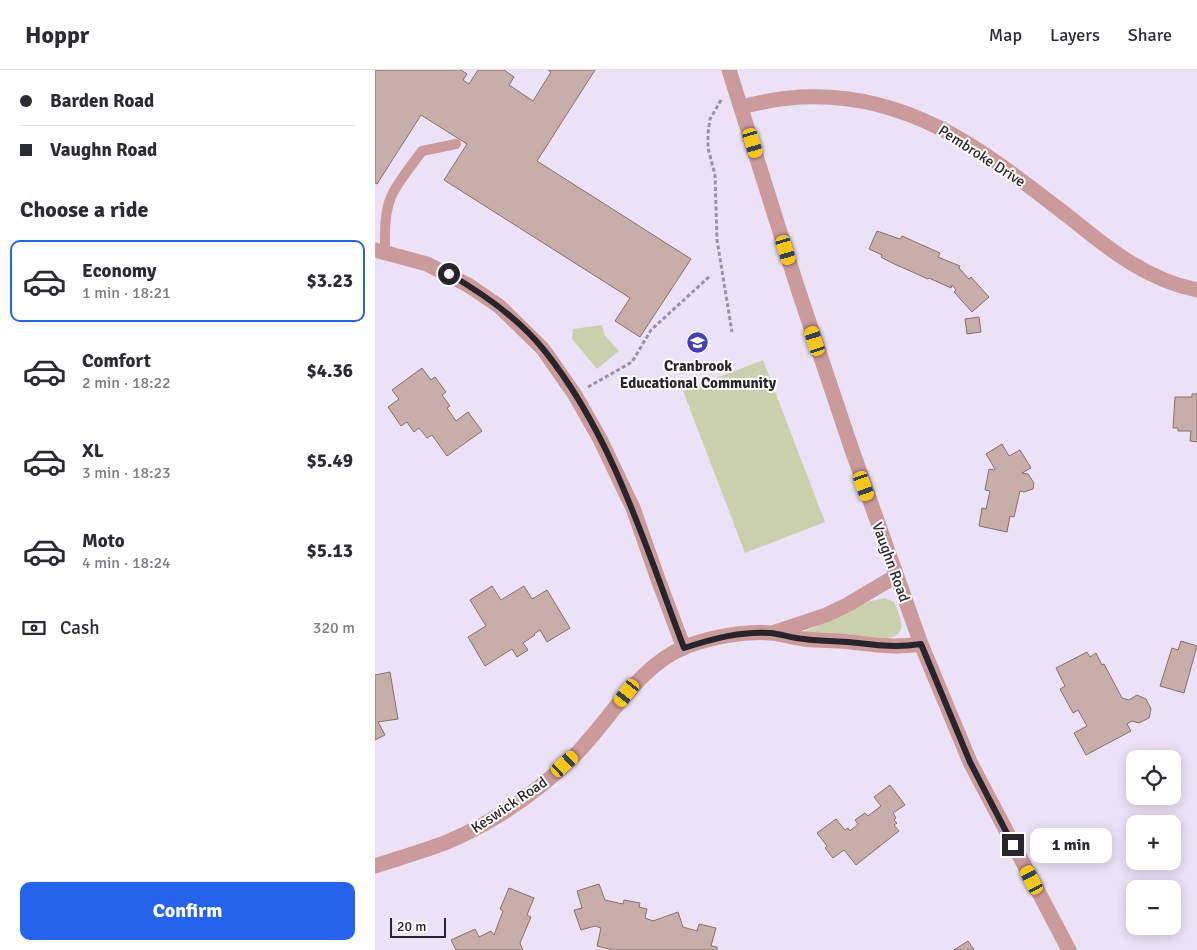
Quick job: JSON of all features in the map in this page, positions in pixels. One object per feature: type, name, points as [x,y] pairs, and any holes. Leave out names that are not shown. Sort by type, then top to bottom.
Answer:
[{"type":"street","name":"Vaughn Road","points":[[729,70],[797,286],[852,450],[921,644],[970,762],[1069,950]]},
{"type":"street","name":"Pembroke Drive","points":[[741,107],[771,100],[800,97],[851,98],[880,104],[913,115],[944,129],[996,163],[1128,262],[1160,280],[1197,290]]},
{"type":"street","points":[[380,251],[427,264],[449,274],[499,306],[543,349],[575,395],[600,439],[633,508],[684,648]]},
{"type":"street","points":[[771,633],[826,616],[896,576]]},
{"type":"street","name":"Keswick Road","points":[[375,866],[463,834],[529,795],[557,772],[586,744],[627,693],[645,674],[684,648],[712,639],[744,633],[771,633],[803,639],[879,646],[901,647],[921,644]]},
{"type":"lane","points":[[380,251],[391,196],[422,151],[456,144]]},
{"type":"path","points":[[732,332],[717,240],[715,175],[708,148],[708,133],[714,111],[722,99],[735,88]]},
{"type":"path","points":[[575,395],[632,362],[651,330],[711,275]]},
{"type":"green space","points":[[602,325],[605,336],[619,351],[597,369],[572,339],[573,329]]},
{"type":"green space","points":[[763,360],[825,522],[745,553],[683,391]]},
{"type":"green space","points":[[884,598],[894,602],[900,619],[901,629],[894,636],[887,638],[803,632],[867,602]]},
{"type":"building","points":[[375,70],[461,70],[467,74],[463,80],[469,84],[478,70],[504,70],[514,77],[509,85],[533,101],[551,72],[548,70],[595,70],[537,161],[691,259],[640,337],[615,321],[630,298],[444,180],[467,144],[421,115],[377,184],[375,183]]},
{"type":"building","points":[[877,231],[900,239],[902,236],[940,253],[938,257],[960,266],[959,268],[969,279],[971,277],[989,297],[972,312],[954,292],[956,290],[952,285],[951,288],[928,279],[890,262],[881,257],[882,255],[869,249]]},
{"type":"building","points":[[979,317],[981,332],[967,334],[965,319]]},
{"type":"building","points":[[422,368],[431,380],[435,377],[446,392],[442,395],[450,406],[447,408],[456,421],[468,412],[482,431],[447,456],[432,435],[427,438],[419,428],[414,432],[407,422],[401,426],[388,407],[399,399],[392,390]]},
{"type":"building","points":[[1192,394],[1197,394],[1197,442],[1190,441],[1191,431],[1178,431],[1178,428],[1173,428],[1175,397],[1192,397]]},
{"type":"building","points":[[1002,444],[1009,456],[1020,450],[1031,468],[1022,473],[1028,474],[1034,483],[1033,489],[1024,492],[1020,491],[1014,517],[1010,516],[1007,532],[979,526],[982,508],[986,509],[990,491],[985,490],[989,469],[995,469],[986,454]]},
{"type":"building","points":[[492,586],[501,600],[524,586],[532,599],[547,590],[570,628],[547,642],[540,630],[523,643],[528,650],[517,657],[512,649],[485,666],[468,637],[486,626],[470,600]]},
{"type":"building","points":[[1181,641],[1197,646],[1184,693],[1160,686],[1172,648],[1178,650]]},
{"type":"building","points":[[1087,652],[1090,657],[1096,653],[1122,698],[1129,700],[1137,695],[1146,699],[1151,709],[1149,718],[1139,723],[1132,721],[1127,724],[1131,731],[1086,755],[1074,733],[1087,726],[1078,710],[1073,713],[1060,689],[1065,686],[1056,668]]},
{"type":"building","points":[[390,672],[398,719],[378,722],[385,735],[375,740],[375,675]]},
{"type":"building","points":[[890,785],[905,805],[893,813],[896,818],[894,820],[897,823],[894,825],[899,831],[856,865],[844,850],[833,858],[817,833],[836,819],[845,830],[848,828],[850,831],[858,824],[855,820],[865,813],[868,816],[881,806],[874,797]]},
{"type":"building","points":[[599,884],[605,900],[623,904],[624,900],[640,903],[639,907],[647,909],[645,918],[653,921],[678,912],[683,927],[697,931],[699,924],[716,928],[711,946],[717,947],[717,950],[613,950],[597,946],[601,928],[595,926],[581,930],[574,910],[582,908],[577,891]]},
{"type":"building","points":[[509,888],[534,898],[527,915],[531,917],[520,943],[523,950],[456,950],[451,940],[475,929],[479,937],[491,931],[494,935],[503,911],[500,909]]},
{"type":"building","points":[[968,941],[974,950],[954,950]]},
{"type":"place","name":"Cranbrook Educational Community","points":[[698,343]]},
{"type":"route","points":[[449,274],[499,306],[543,349],[565,379],[600,439],[633,508],[684,648],[712,639],[744,633],[771,633],[803,639],[879,646],[901,647],[921,644],[970,762],[1013,845]]}]
